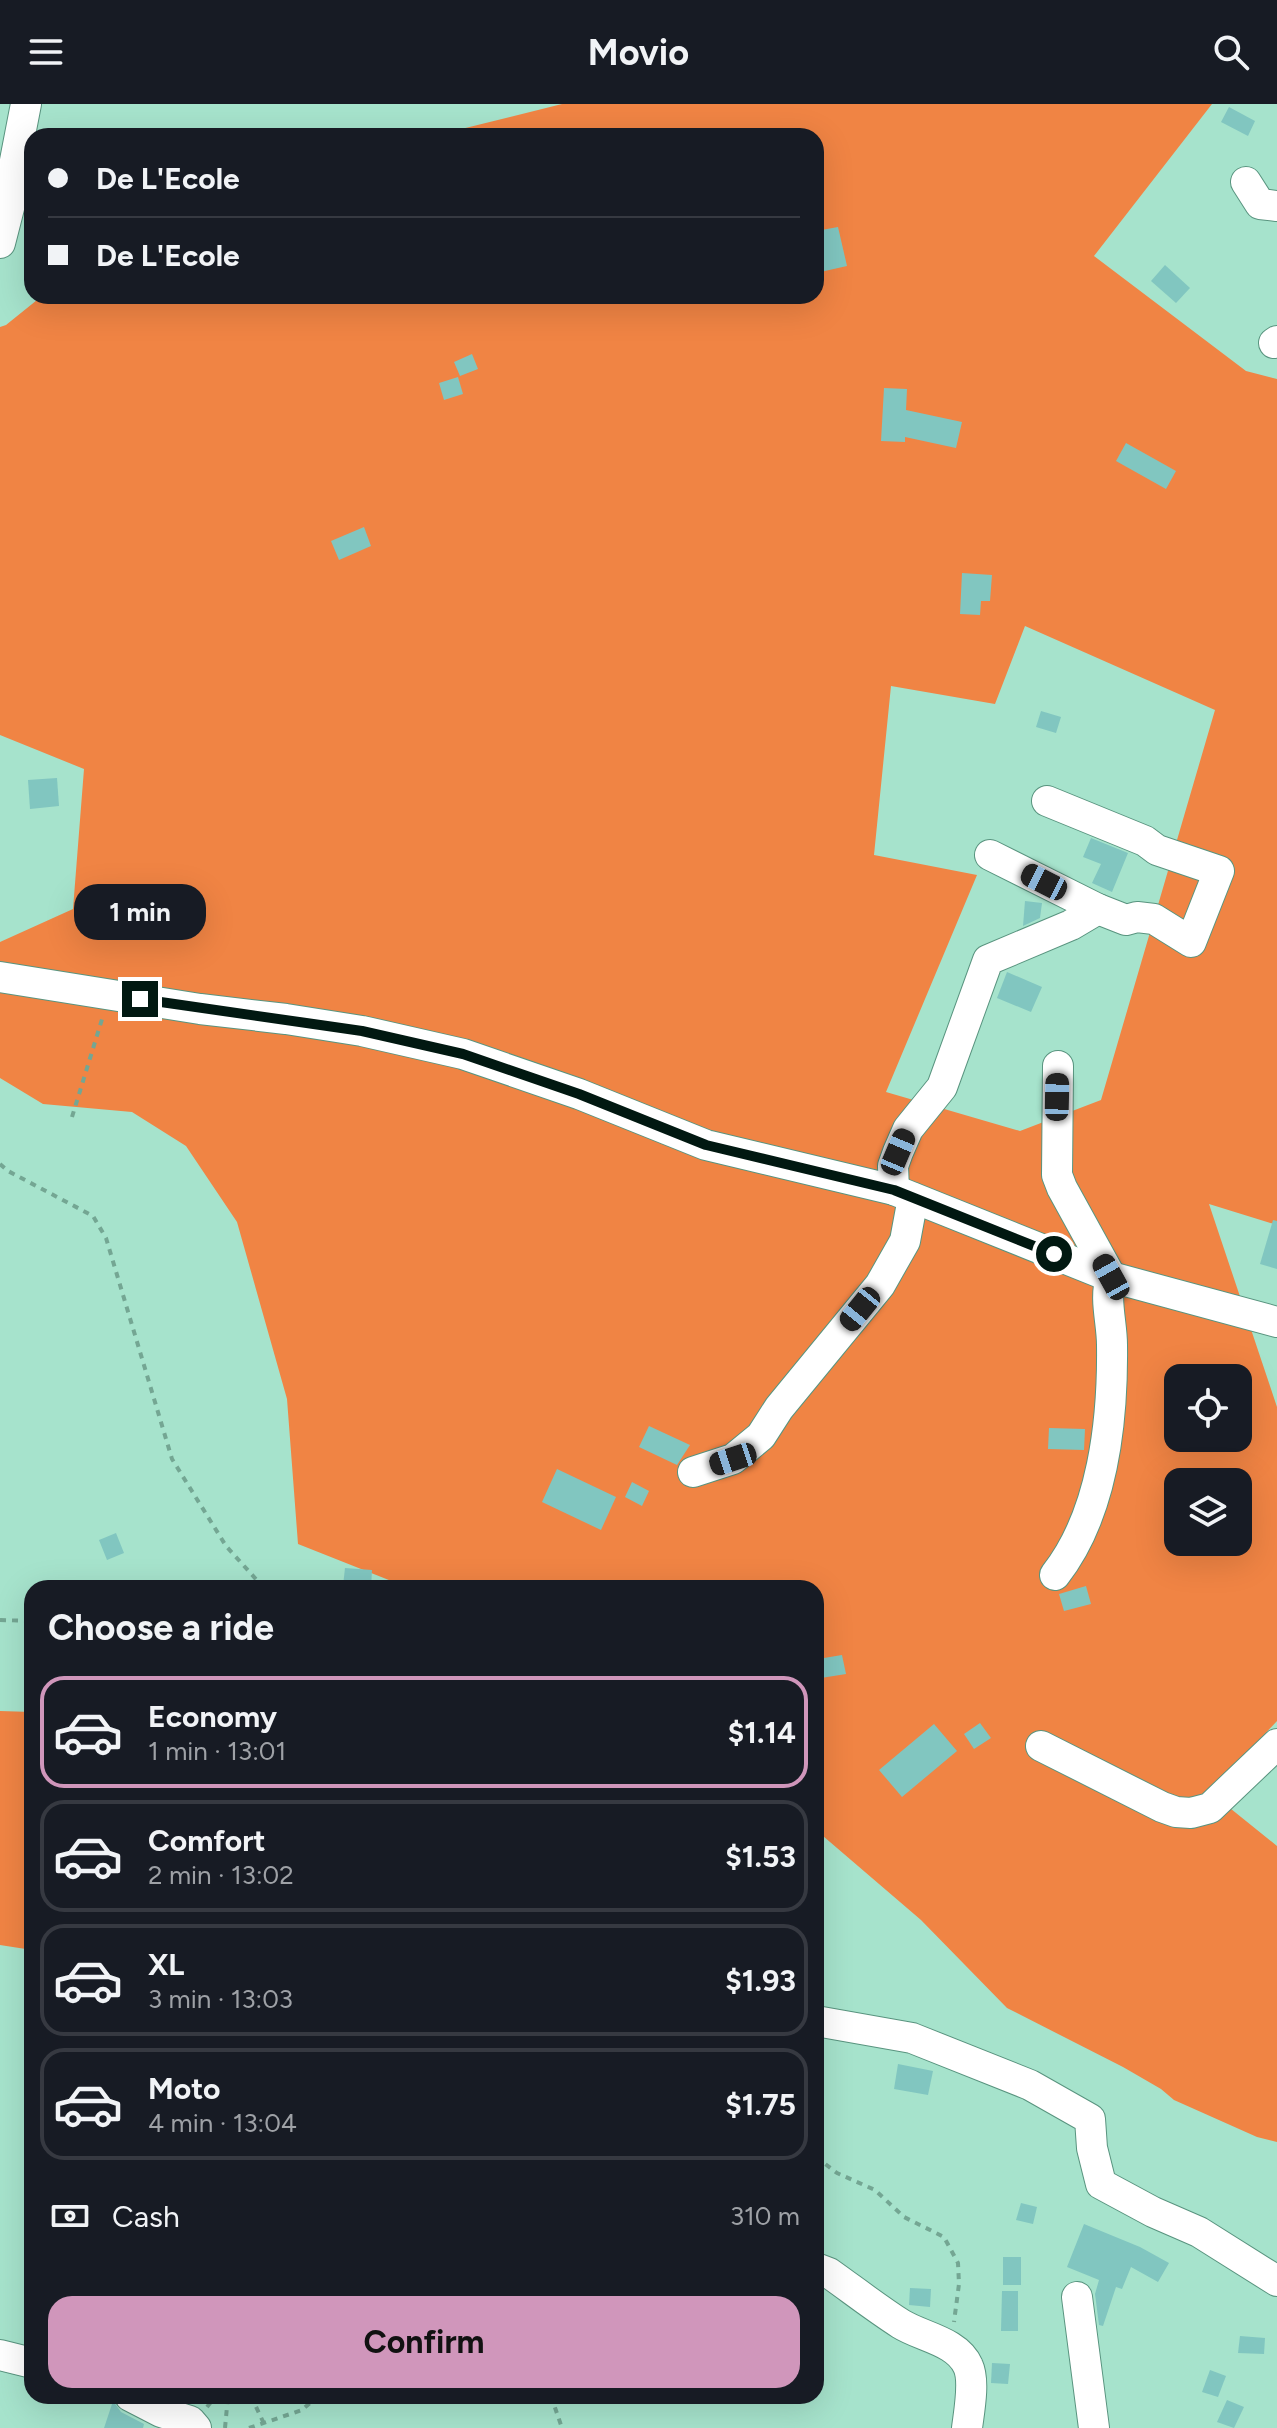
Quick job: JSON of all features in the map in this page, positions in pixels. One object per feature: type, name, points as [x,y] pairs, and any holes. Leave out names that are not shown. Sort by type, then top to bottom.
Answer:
[{"type":"street","points":[[0,243],[10,204],[16,119]]},
{"type":"street","points":[[1246,182],[1260,204],[1277,206]]},
{"type":"street","points":[[990,855],[1098,909],[1126,920],[1137,917],[1154,919],[1191,942],[1219,871],[1157,850],[1145,841],[1047,801]]},
{"type":"street","points":[[693,1472],[733,1459],[761,1436],[779,1408],[880,1285],[905,1241],[904,1194],[893,1166],[908,1129],[942,1087],[988,960],[1071,925],[1098,909]]},
{"type":"street","points":[[0,977],[362,1031],[463,1054],[579,1094],[706,1145],[904,1194],[1111,1277],[1277,1322]]},
{"type":"street","points":[[1055,1575],[1068,1558],[1078,1536],[1107,1448],[1112,1347],[1107,1295],[1111,1277],[1057,1175],[1058,1066]]},
{"type":"street","points":[[1041,1746],[1162,1807],[1191,1813],[1210,1808],[1277,1744]]},
{"type":"street","points":[[824,2022],[912,2038],[1030,2085],[1090,2119],[1092,2148],[1101,2184],[1199,2232],[1277,2281]]},
{"type":"street","points":[[824,2271],[903,2325],[948,2346],[961,2356],[968,2364],[970,2373],[967,2428]]},
{"type":"street","points":[[1077,2297],[1094,2428]]},
{"type":"street","points":[[0,2355],[24,2361]]},
{"type":"street","points":[[146,2404],[190,2421],[196,2428]]},
{"type":"path","points":[[72,1117],[109,995]]},
{"type":"path","points":[[0,1164],[93,1216],[106,1238],[172,1459],[226,1546],[257,1580]]},
{"type":"path","points":[[0,1620],[24,1621]]},
{"type":"path","points":[[824,2163],[837,2173],[875,2190],[904,2217],[944,2237],[958,2263],[953,2326],[948,2346]]},
{"type":"path","points":[[225,2428],[227,2404]]},
{"type":"path","points":[[255,2404],[265,2426]]},
{"type":"path","points":[[249,2428],[265,2426],[309,2404]]},
{"type":"path","points":[[554,2404],[562,2428]]},
{"type":"shaded area","points":[[562,104],[1212,104],[1094,256],[1246,371],[1277,379],[1277,1225],[1209,1204],[1277,1407],[1277,1721],[1210,1792],[1277,1846],[1277,2142],[1257,2137],[1174,2100],[1123,2067],[1007,2008],[921,1920],[824,1837],[824,1580],[389,1580],[298,1544],[287,1399],[237,1222],[186,1146],[132,1112],[43,1104],[0,1078],[0,942],[73,909],[84,769],[0,735],[0,327],[32,304],[824,304],[824,128],[465,128]],"holes":[[[1025,626],[1215,710],[1101,1100],[1020,1131],[886,1092],[977,875],[874,855],[891,686],[995,704]]]},
{"type":"shaded area","points":[[0,1711],[24,1712],[24,1949],[0,1945]]},
{"type":"building","points":[[1229,107],[1255,121],[1248,136],[1221,122]]},
{"type":"building","points":[[838,227],[847,266],[824,271],[824,230]]},
{"type":"building","points":[[1165,265],[1190,288],[1176,303],[1151,281]]},
{"type":"building","points":[[472,354],[478,369],[460,376],[454,362]]},
{"type":"building","points":[[458,377],[463,394],[444,400],[439,383]]},
{"type":"building","points":[[884,388],[907,389],[906,410],[962,422],[956,448],[905,437],[905,442],[881,441]]},
{"type":"building","points":[[1126,443],[1176,471],[1166,489],[1116,461]]},
{"type":"building","points":[[364,527],[371,546],[339,560],[331,541]]},
{"type":"building","points":[[962,573],[992,575],[990,601],[981,601],[980,615],[960,614]]},
{"type":"building","points":[[1041,711],[1061,717],[1056,733],[1036,727]]},
{"type":"building","points":[[57,778],[59,806],[30,809],[28,780]]},
{"type":"building","points":[[1091,838],[1128,853],[1112,892],[1092,883],[1101,864],[1083,857]]},
{"type":"building","points":[[1025,901],[1042,903],[1040,918],[1023,926]]},
{"type":"building","points":[[1007,972],[1042,987],[1031,1012],[997,998]]},
{"type":"building","points":[[1273,1220],[1277,1221],[1277,1269],[1260,1264]]},
{"type":"building","points":[[649,1426],[690,1445],[677,1465],[639,1447]]},
{"type":"building","points":[[1049,1428],[1085,1429],[1084,1450],[1048,1449]]},
{"type":"building","points":[[557,1469],[616,1497],[601,1530],[542,1502]]},
{"type":"building","points":[[632,1482],[649,1491],[642,1506],[625,1497]]},
{"type":"building","points":[[116,1533],[124,1553],[107,1560],[99,1540]]},
{"type":"building","points":[[345,1568],[372,1570],[371,1580],[344,1580]]},
{"type":"building","points":[[1086,1586],[1091,1604],[1064,1611],[1059,1594]]},
{"type":"building","points":[[842,1655],[846,1674],[824,1678],[824,1658]]},
{"type":"building","points":[[980,1723],[991,1738],[974,1749],[964,1734]]},
{"type":"building","points":[[934,1724],[957,1751],[902,1797],[879,1770]]},
{"type":"building","points":[[898,2064],[933,2071],[928,2095],[894,2089]]},
{"type":"building","points":[[1021,2203],[1037,2207],[1033,2224],[1016,2220]]},
{"type":"building","points":[[1084,2224],[1140,2247],[1169,2263],[1158,2282],[1131,2267],[1122,2289],[1116,2287],[1103,2326],[1099,2325],[1095,2294],[1099,2280],[1067,2267]]},
{"type":"building","points":[[1003,2257],[1021,2257],[1021,2285],[1003,2285]]},
{"type":"building","points":[[910,2288],[931,2289],[930,2307],[909,2305]]},
{"type":"building","points":[[1002,2291],[1018,2291],[1018,2331],[1001,2331]]},
{"type":"building","points":[[1240,2336],[1265,2338],[1264,2354],[1238,2353]]},
{"type":"building","points":[[992,2363],[1010,2364],[1008,2384],[991,2383]]},
{"type":"building","points":[[1210,2370],[1226,2376],[1218,2397],[1202,2392]]},
{"type":"building","points":[[1227,2400],[1244,2407],[1234,2428],[1217,2422]]},
{"type":"building","points":[[112,2404],[144,2424],[143,2428],[104,2428]]},
{"type":"route","points":[[140,999],[362,1031],[463,1054],[579,1094],[706,1145],[894,1190],[1054,1254]]}]
